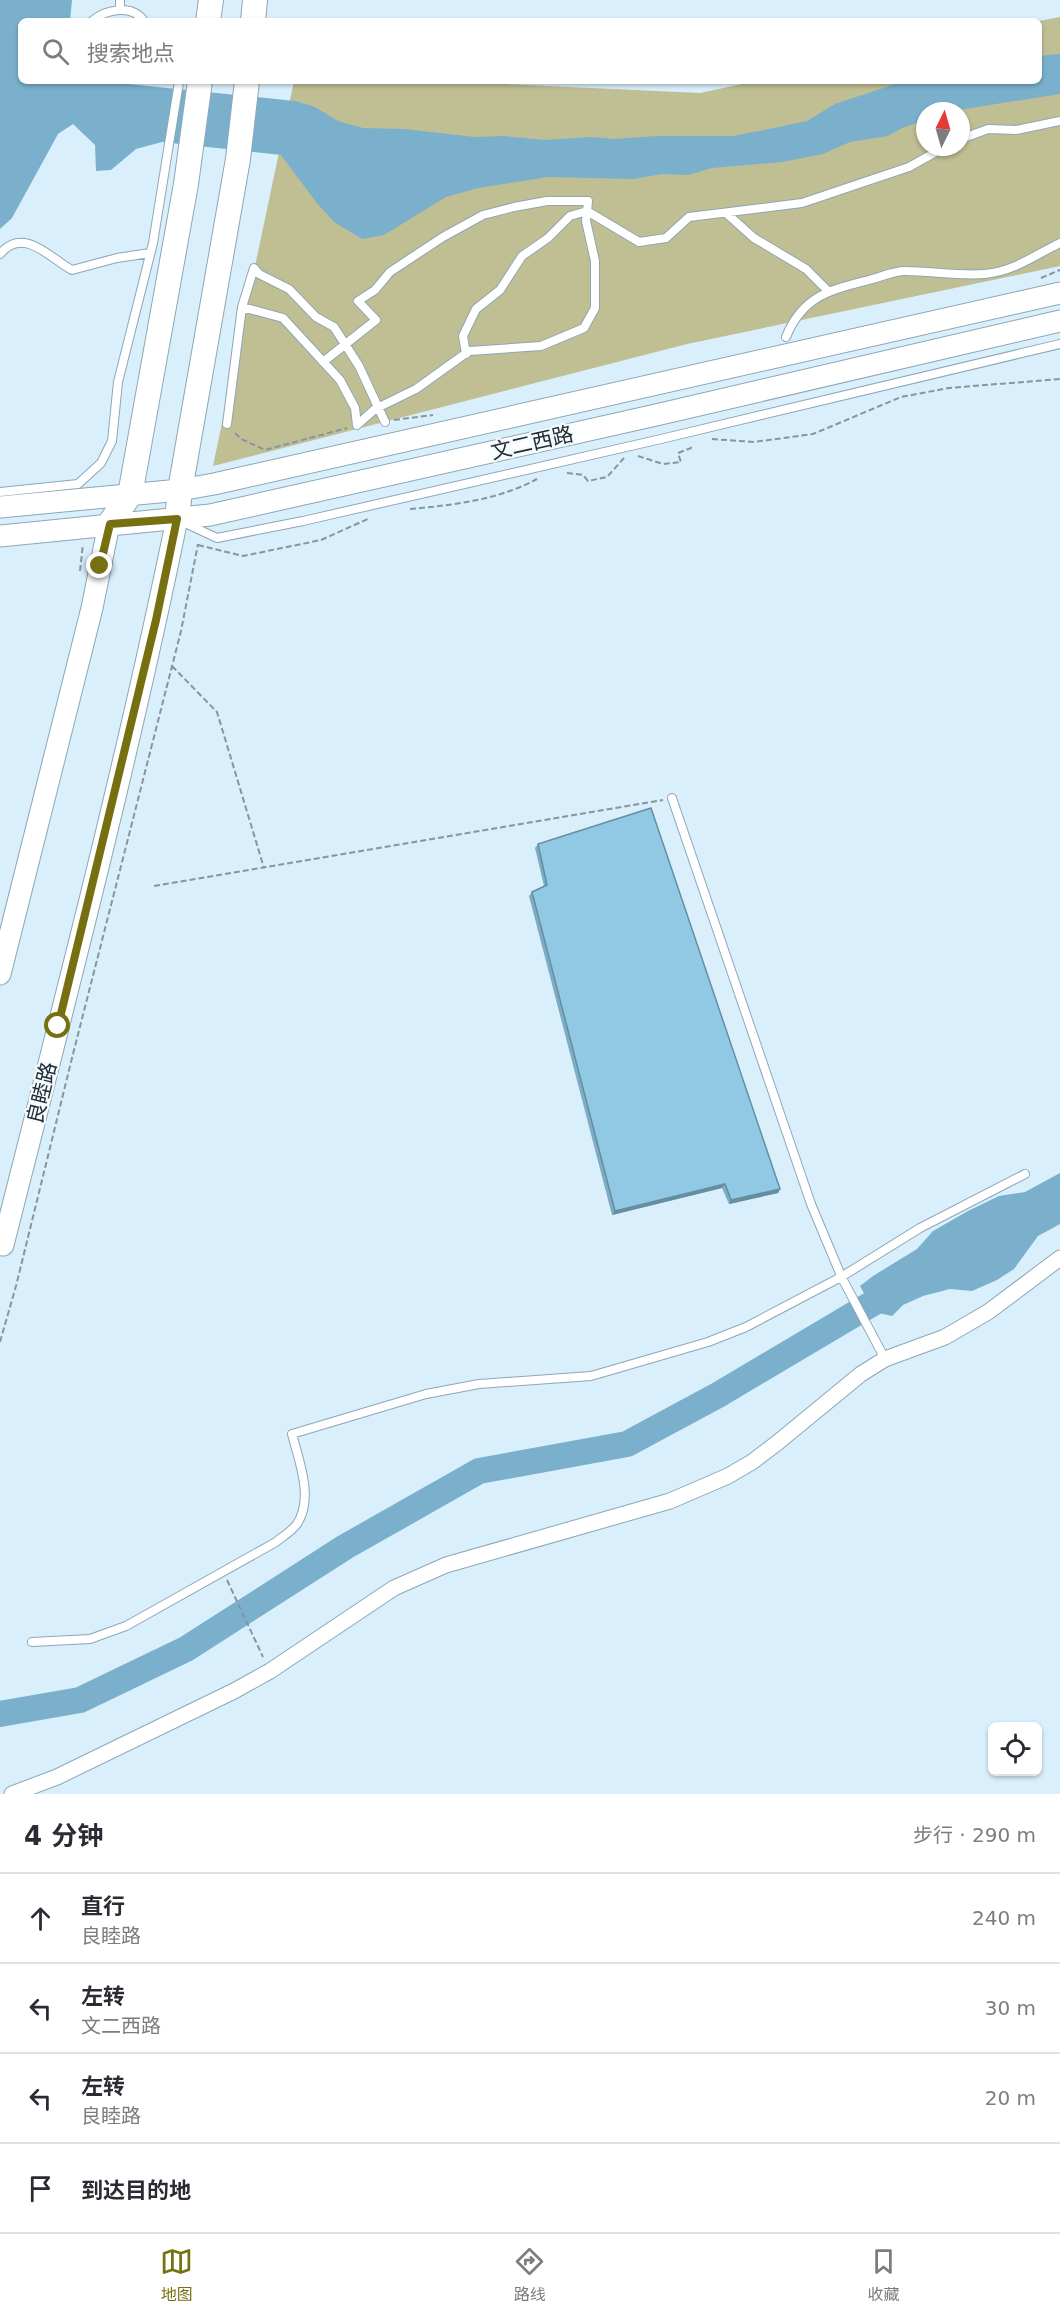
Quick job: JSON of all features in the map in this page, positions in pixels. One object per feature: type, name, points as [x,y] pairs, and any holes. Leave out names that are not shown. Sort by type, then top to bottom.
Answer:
[{"type":"main road","points":[[208,18],[211,0]]},
{"type":"main road","points":[[253,18],[255,0]]},
{"type":"main road","points":[[0,974],[92,608],[110,524],[130,495],[178,153],[193,84]]},
{"type":"main road","points":[[177,519],[180,490],[238,159],[246,85]]},
{"type":"main road","name":"文二西路","points":[[0,507],[180,490],[1060,293]]},
{"type":"main road","name":"文二西路","points":[[0,536],[210,515],[1060,321]]},
{"type":"main road","name":"良睦路","points":[[3,1245],[53,1049],[156,620],[177,519]]},
{"type":"street","points":[[12,1794],[57,1777],[234,1692],[270,1671],[394,1588],[446,1565],[670,1501],[728,1476],[752,1462],[845,1386],[885,1358],[945,1337],[988,1312],[1060,1258]]},
{"type":"lane","points":[[120,0],[120,10]]},
{"type":"lane","points":[[96,18],[105,12],[120,10],[142,18]]},
{"type":"lane","points":[[970,136],[988,129],[1016,130],[1060,122]]},
{"type":"lane","points":[[0,492],[78,484],[101,463],[112,441],[118,382],[178,153]]},
{"type":"lane","points":[[465,354],[463,336],[476,309],[500,290],[522,256],[548,238],[570,216],[587,211],[639,242],[666,238],[689,217],[802,203],[909,167],[929,156]]},
{"type":"lane","points":[[323,362],[376,320],[358,301],[375,290],[390,272],[453,232],[483,215],[514,207],[547,201],[588,201],[586,221],[595,261],[595,308],[584,328],[541,346],[469,351],[416,389],[378,407],[357,425]]},
{"type":"lane","points":[[726,213],[754,238],[806,269],[828,291]]},
{"type":"lane","points":[[786,337],[790,326],[804,310],[821,294],[828,291],[902,271],[985,274],[1020,266],[1060,243]]},
{"type":"lane","points":[[0,254],[6,247],[22,244],[32,246],[44,249],[63,266],[72,270],[117,258],[150,253]]},
{"type":"lane","points":[[227,424],[242,307],[254,268],[259,274],[289,289],[316,317],[334,327],[359,366],[385,422]]},
{"type":"lane","points":[[242,307],[283,318],[340,380],[355,408],[357,425]]},
{"type":"lane","points":[[177,519],[217,538],[303,521],[1060,344]]},
{"type":"lane","points":[[672,798],[811,1204],[842,1277],[885,1358]]},
{"type":"lane","points":[[32,1642],[90,1639],[126,1626],[276,1542],[296,1526],[305,1507],[304,1489],[292,1434],[426,1394],[479,1384],[591,1376],[708,1342],[746,1327],[842,1277],[920,1228],[1025,1174]]},
{"type":"path","points":[[1032,282],[1060,270]]},
{"type":"path","points":[[710,439],[754,442],[813,434],[901,397],[949,388],[1060,379]]},
{"type":"path","points":[[385,422],[440,414]]},
{"type":"path","points":[[227,424],[241,439],[265,450],[357,425]]},
{"type":"path","points":[[633,457],[640,456],[663,464],[681,462],[678,453],[692,448],[688,438]]},
{"type":"path","points":[[563,470],[570,475],[583,476],[588,481],[607,477],[625,457]]},
{"type":"path","points":[[401,509],[454,505],[495,497],[545,475]]},
{"type":"path","points":[[198,545],[243,556],[321,540],[371,517]]},
{"type":"path","points":[[0,1342],[182,631],[201,530]]},
{"type":"path","points":[[172,666],[217,712],[264,868]]},
{"type":"path","points":[[154,886],[672,798]]},
{"type":"path","points":[[224,1572],[270,1671]]},
{"type":"shaded area","points":[[1060,17],[1060,266],[687,344],[213,466],[293,84],[502,84],[700,93],[742,84],[1042,84],[1042,20]]},
{"type":"water","points":[[0,0],[72,0],[70,18],[18,18],[18,84],[128,84],[295,101],[315,107],[338,121],[363,128],[404,129],[475,137],[504,136],[545,140],[591,137],[614,139],[657,136],[733,136],[807,121],[835,104],[895,84],[1042,84],[1042,56],[1060,54],[1060,94],[970,108],[970,102],[916,102],[916,123],[888,136],[850,142],[823,154],[782,162],[712,168],[688,175],[662,174],[633,179],[548,177],[478,188],[446,197],[384,235],[362,239],[334,222],[281,155],[162,142],[136,149],[111,170],[96,171],[95,145],[73,124],[58,134],[12,218],[0,229]]},
{"type":"water","points":[[1060,1173],[1060,1224],[1038,1236],[1014,1269],[997,1280],[972,1291],[950,1289],[923,1296],[903,1305],[892,1316],[874,1312],[860,1286],[917,1249],[933,1231],[999,1196],[1025,1192]]},
{"type":"building","points":[[651,808],[780,1189],[731,1200],[725,1184],[615,1211],[532,892],[547,885],[538,844]]},
{"type":"waterway","points":[[0,1714],[80,1700],[186,1649],[345,1547],[479,1471],[627,1444],[718,1395],[900,1287]]},
{"type":"route","points":[[58,1026],[156,620],[177,519],[110,524],[100,566]]}]
